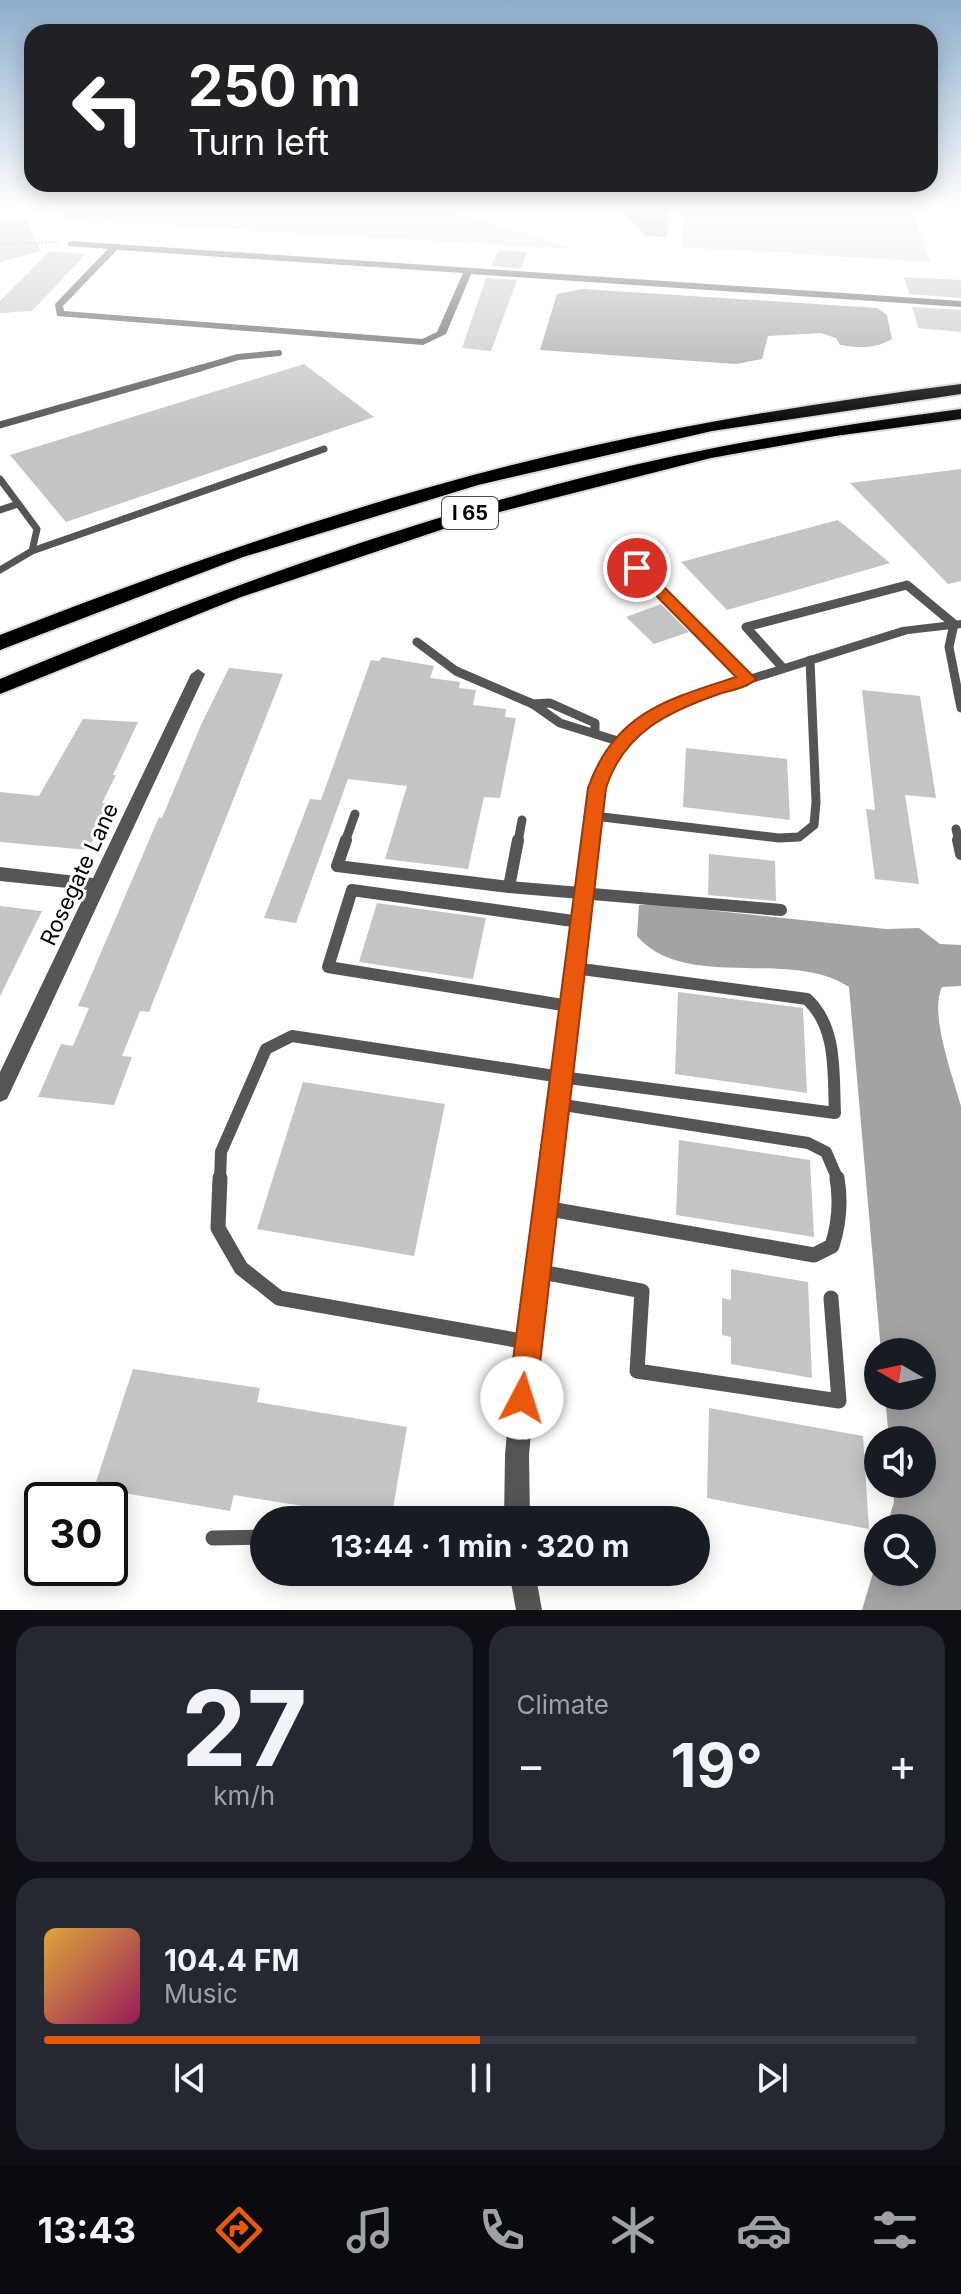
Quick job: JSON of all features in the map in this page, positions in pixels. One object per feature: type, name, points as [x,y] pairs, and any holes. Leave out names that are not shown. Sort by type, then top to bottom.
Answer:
[{"type":"highway","name":"I 65","points":[[0,643],[270,540],[488,474],[665,433],[771,413],[961,389]]},
{"type":"highway","name":"I 65","points":[[0,687],[292,569],[508,501],[686,458],[808,435],[961,414]]},
{"type":"street","points":[[82,281],[58,306],[60,314],[423,342],[441,334],[464,281]]},
{"type":"street","points":[[618,281],[961,304]]},
{"type":"street","points":[[517,1506],[517,1455],[527,1342],[594,816],[605,765],[621,742],[645,720],[671,704],[907,630],[958,624]]},
{"type":"street","name":"Rosegate Lane","points":[[0,1093],[198,674]]},
{"type":"street","points":[[0,874],[98,885]]},
{"type":"street","points":[[525,1586],[529,1610]]},
{"type":"lane","points":[[0,425],[238,357],[279,353]]},
{"type":"lane","points":[[0,570],[32,551],[324,449]]},
{"type":"lane","points":[[0,479],[37,529],[32,551]]},
{"type":"lane","points":[[0,510],[18,504]]},
{"type":"lane","points":[[637,568],[748,679]]},
{"type":"lane","points":[[783,668],[746,627],[907,585],[958,624],[949,647],[961,708]]},
{"type":"lane","points":[[417,642],[456,671],[533,704],[550,703],[595,723],[595,731],[621,742]]},
{"type":"lane","points":[[594,816],[779,838],[799,837],[814,825],[816,802],[810,660]]},
{"type":"lane","points":[[355,814],[337,866],[509,887],[781,910]]},
{"type":"lane","points":[[509,887],[522,820]]},
{"type":"lane","points":[[956,829],[961,854]]},
{"type":"lane","points":[[569,1006],[328,967],[352,890],[580,922]]},
{"type":"lane","points":[[527,1342],[279,1298],[241,1268],[218,1228],[221,1152],[266,1049],[292,1036],[561,1077],[835,1113],[827,1025],[819,1007],[807,999],[574,968]]},
{"type":"lane","points":[[544,1208],[814,1255],[832,1246],[841,1224],[833,1162],[825,1150],[808,1143],[557,1104]]},
{"type":"lane","points":[[536,1271],[642,1291],[637,1371],[839,1401],[831,1298]]},
{"type":"lane","points":[[213,1538],[250,1537]]},
{"type":"shaded area","points":[[583,289],[877,308],[887,315],[892,339],[879,345],[860,347],[840,345],[836,338],[821,333],[768,336],[762,359],[736,364],[540,350],[557,294]]},
{"type":"shaded area","points":[[639,905],[886,929],[919,928],[940,944],[961,945],[961,986],[942,987],[938,1012],[961,1106],[961,1610],[862,1610],[869,1586],[936,1586],[936,1514],[890,1514],[894,1498],[936,1498],[936,1426],[888,1426],[886,1410],[936,1410],[936,1338],[880,1338],[849,987],[825,976],[798,970],[710,966],[682,962],[658,953],[637,936]]},
{"type":"building","points":[[20,281],[60,281],[32,311],[0,313],[0,301]]},
{"type":"building","points":[[485,281],[517,281],[491,351],[462,348]]},
{"type":"building","points":[[905,281],[961,281],[961,298],[909,294]]},
{"type":"building","points":[[912,307],[961,310],[961,332],[918,328]]},
{"type":"building","points":[[304,364],[374,417],[66,522],[10,455]]},
{"type":"building","points":[[961,469],[961,581],[948,584],[850,483]]},
{"type":"building","points":[[838,520],[890,563],[727,610],[681,562]]},
{"type":"building","points":[[661,604],[689,632],[654,644],[626,617]]},
{"type":"building","points":[[382,657],[434,666],[430,678],[460,682],[459,688],[476,690],[473,705],[506,709],[505,717],[516,718],[500,798],[484,797],[468,869],[385,859],[407,786],[348,779],[296,923],[264,918],[310,799],[321,800],[371,660],[379,661]]},
{"type":"building","points":[[229,668],[283,674],[149,1012],[140,1011],[122,1056],[132,1057],[114,1105],[38,1097],[61,1044],[73,1046],[89,1008],[78,1006],[159,817],[162,818]]},
{"type":"building","points":[[862,690],[920,696],[936,798],[905,795],[919,884],[875,879],[866,809],[875,810]]},
{"type":"building","points":[[83,719],[138,722],[102,803],[109,804],[108,811],[88,850],[0,842],[0,792],[39,796]]},
{"type":"building","points":[[686,748],[787,759],[790,820],[683,807]]},
{"type":"building","points":[[709,854],[775,861],[776,901],[708,895]]},
{"type":"building","points":[[377,903],[486,918],[473,979],[359,962]]},
{"type":"building","points":[[0,906],[42,911],[0,996]]},
{"type":"building","points":[[678,992],[803,1008],[807,1093],[675,1074]]},
{"type":"building","points":[[303,1082],[445,1104],[414,1256],[257,1229]]},
{"type":"building","points":[[679,1140],[810,1160],[814,1237],[676,1215]]},
{"type":"building","points":[[731,1269],[808,1282],[812,1378],[731,1364],[731,1337],[722,1335],[722,1298],[731,1300]]},
{"type":"building","points":[[133,1369],[260,1388],[257,1402],[407,1427],[393,1506],[303,1506],[234,1495],[230,1511],[128,1494],[128,1482],[96,1482]]},
{"type":"building","points":[[709,1408],[863,1436],[864,1498],[867,1498],[868,1514],[864,1514],[864,1528],[707,1498]]},
{"type":"route","points":[[522,1398],[597,788],[605,765],[621,742],[645,720],[671,704],[748,679],[637,568]]}]
